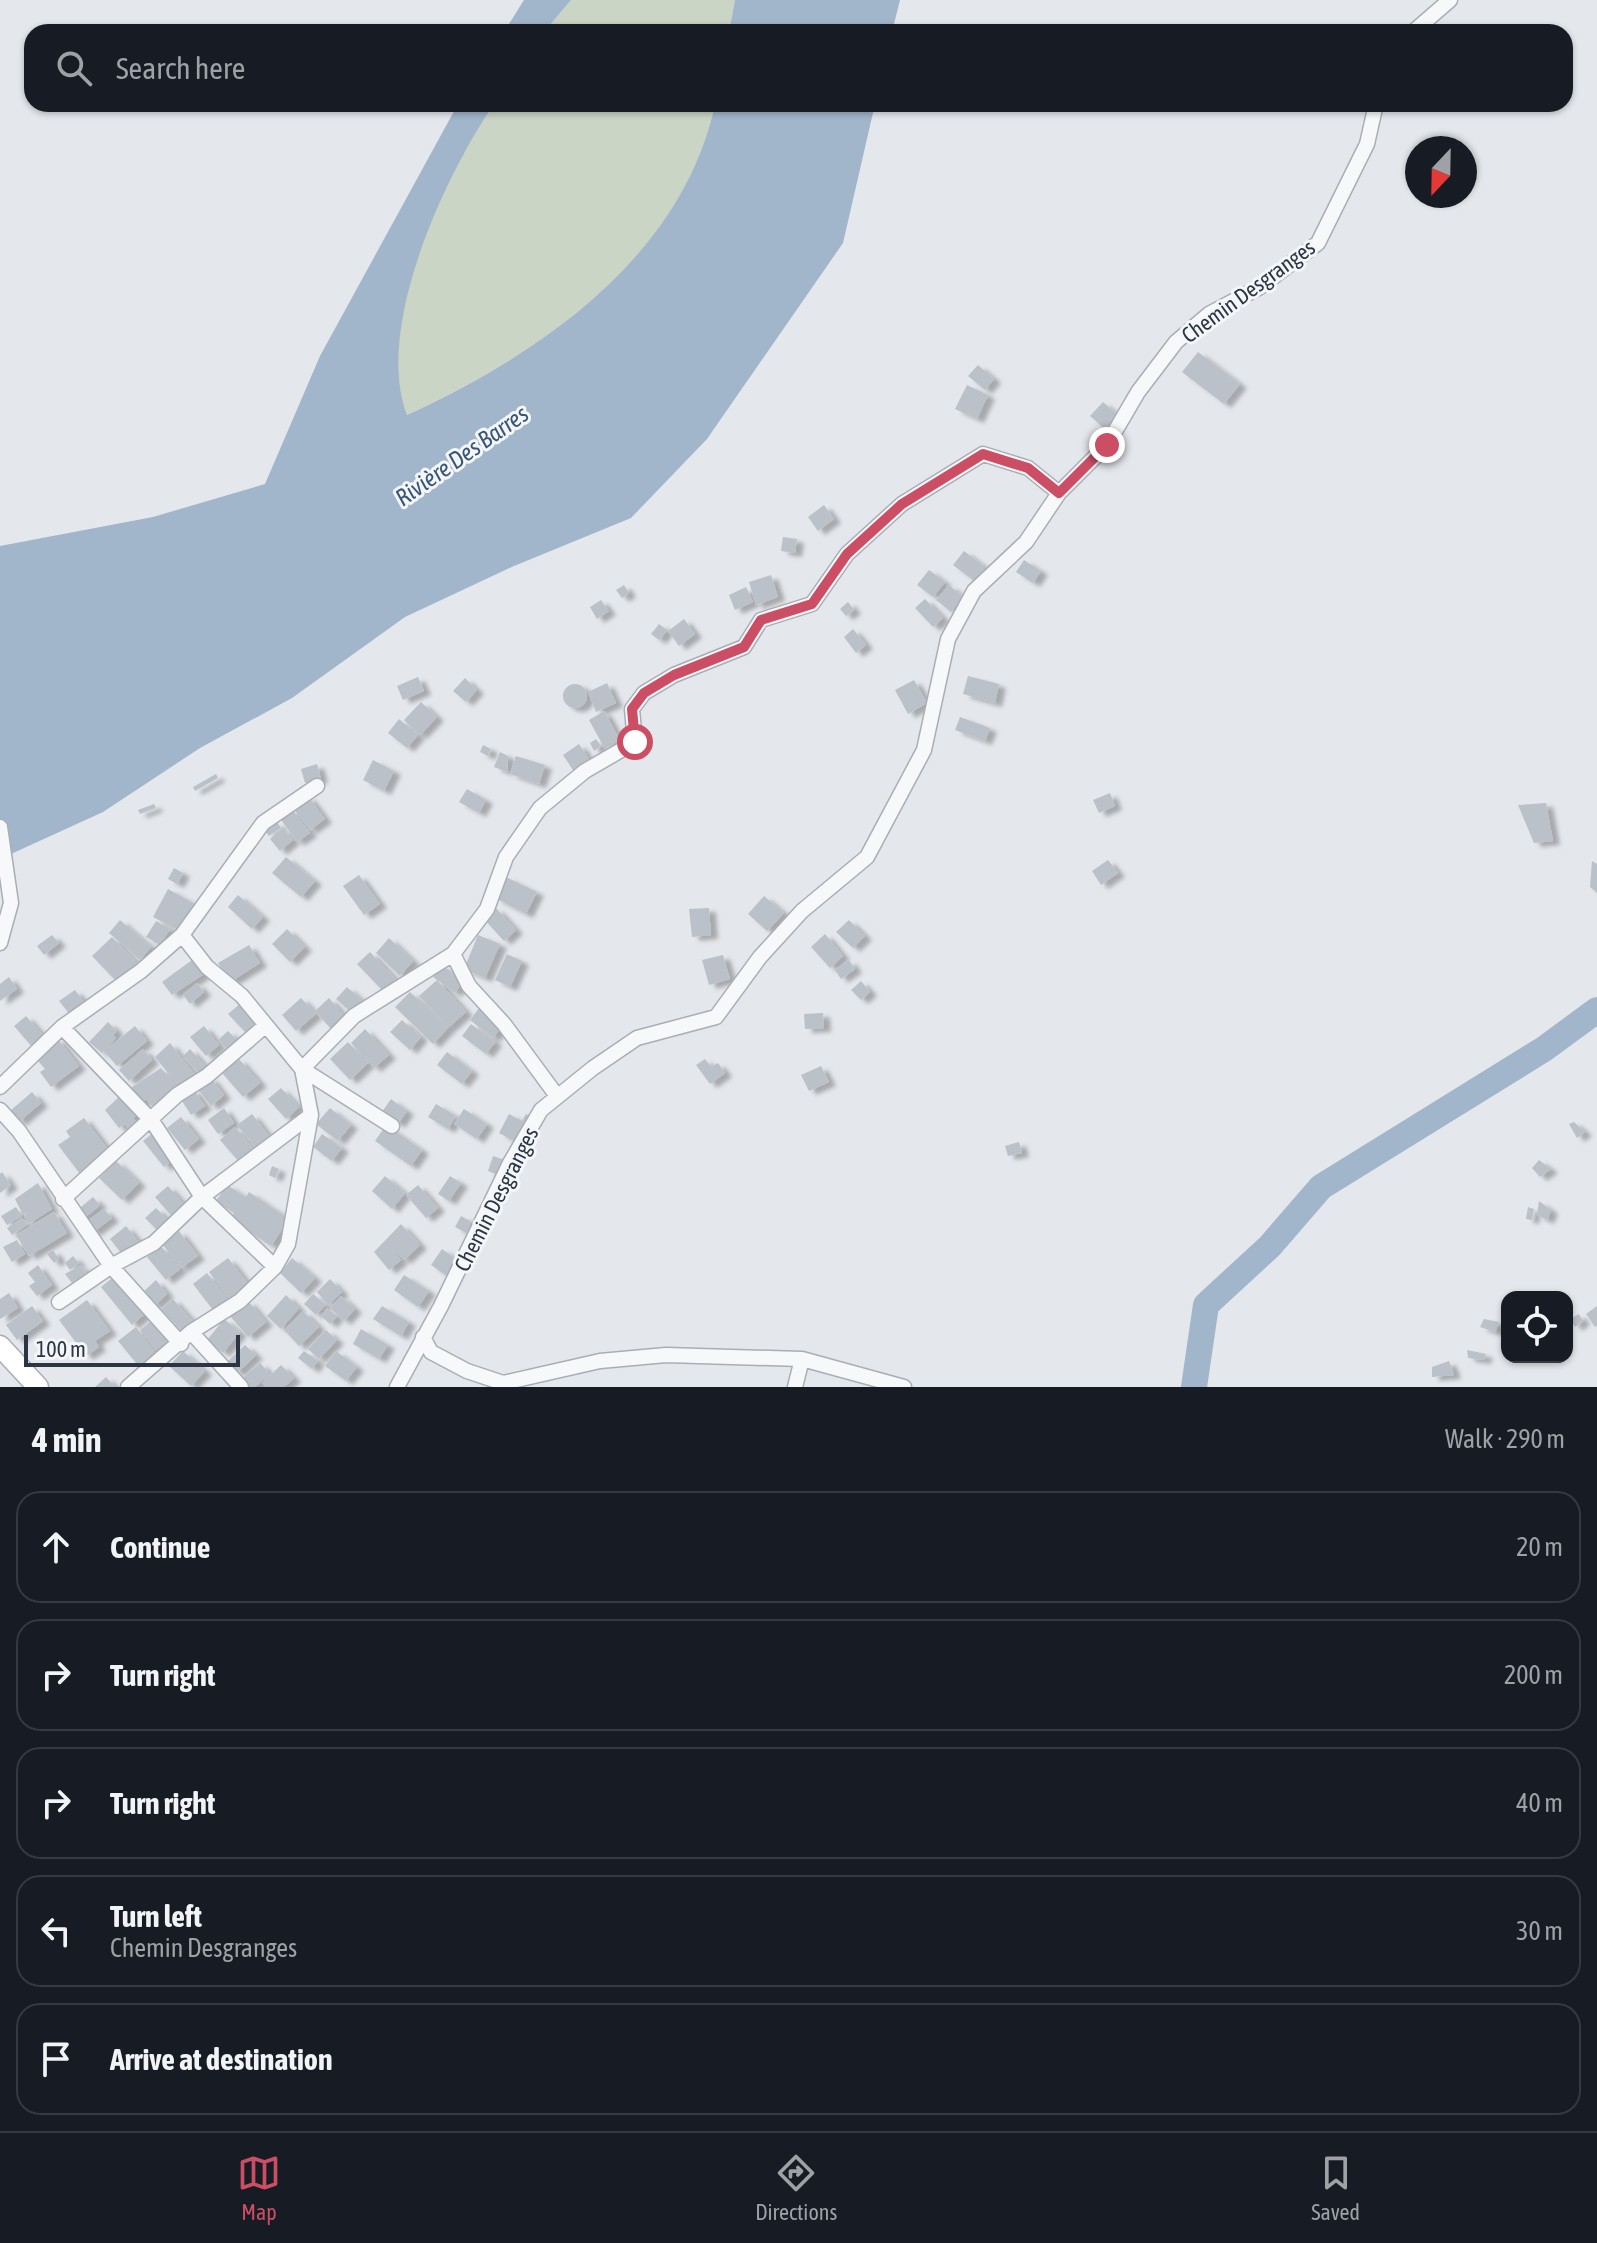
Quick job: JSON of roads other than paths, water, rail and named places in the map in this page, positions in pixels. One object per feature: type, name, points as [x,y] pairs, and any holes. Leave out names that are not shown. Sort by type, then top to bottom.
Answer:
[{"type":"main road","points":[[0,1346],[38,1387]]},
{"type":"street","points":[[1422,24],[1450,0]]},
{"type":"street","name":"Chemin Desgranges","points":[[397,1387],[441,1306],[510,1163],[541,1110],[637,1038],[716,1017],[760,957],[802,911],[867,857],[924,750],[948,639],[974,591],[1026,542],[1059,493],[1107,445],[1138,392],[1176,342],[1209,314],[1260,287],[1318,243],[1367,144],[1374,112]]},
{"type":"street","points":[[302,1069],[354,1016],[403,982],[453,954],[487,909],[506,857],[540,808],[585,771],[635,742],[632,709],[644,693],[687,669],[744,647],[761,620],[812,604],[847,554],[902,504],[983,454],[1028,468],[1059,493]]},
{"type":"street","points":[[0,1087],[62,1027],[141,971],[182,935],[263,823],[317,786]]},
{"type":"street","points":[[0,827],[11,903],[0,943]]},
{"type":"street","points":[[182,935],[207,967],[242,996],[302,1069],[392,1126]]},
{"type":"street","points":[[453,954],[469,986],[504,1024],[557,1096]]},
{"type":"street","points":[[63,1199],[177,1095],[207,1076],[266,1025]]},
{"type":"street","points":[[62,1027],[152,1121],[202,1197],[275,1267]]},
{"type":"street","points":[[128,1387],[181,1344],[191,1332],[240,1301],[275,1267],[288,1244],[311,1115],[302,1069]]},
{"type":"street","points":[[0,1110],[19,1131],[111,1266],[181,1344]]},
{"type":"street","points":[[59,1302],[111,1266],[154,1243],[202,1197],[311,1115]]},
{"type":"street","points":[[191,1332],[241,1387]]},
{"type":"street","points":[[423,1337],[431,1352],[467,1371],[503,1383],[600,1361],[666,1355],[802,1359],[904,1387]]},
{"type":"street","points":[[795,1387],[802,1359]]},
{"type":"water","points":[[524,0],[571,0],[551,24],[509,24]]},
{"type":"water","points":[[735,0],[900,0],[894,24],[730,24]]},
{"type":"water","name":"Rivière Des Barres","points":[[454,112],[489,112],[455,171],[436,212],[419,254],[407,298],[400,340],[399,380],[407,415],[507,362],[599,294],[639,253],[672,208],[698,159],[713,112],[873,112],[843,243],[707,439],[631,518],[514,566],[405,617],[292,698],[200,748],[103,812],[0,859],[0,546],[153,517],[265,484],[320,356]]},
{"type":"waterway","points":[[1194,1387],[1206,1305],[1270,1246],[1321,1187],[1544,1049],[1597,1010]]}]
